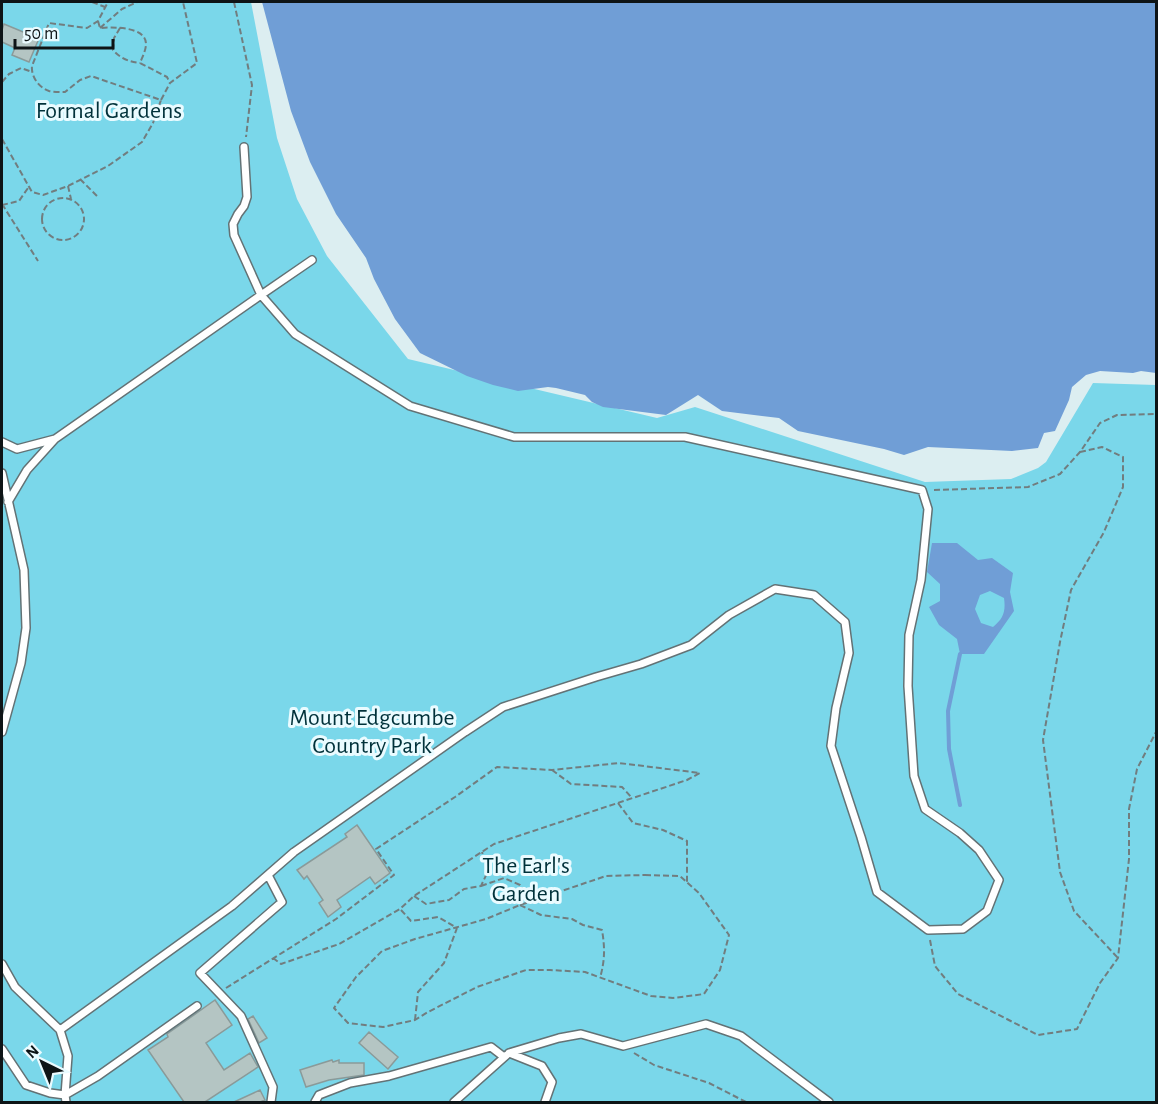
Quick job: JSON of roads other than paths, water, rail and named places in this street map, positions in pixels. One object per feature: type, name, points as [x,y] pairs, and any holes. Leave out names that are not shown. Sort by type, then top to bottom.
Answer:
[{"type":"lane","points":[[60,1030],[232,906],[294,852],[504,707],[641,664],[691,645],[729,615],[775,589],[814,595],[845,622],[849,653],[836,708],[831,746],[877,892],[928,930],[963,929],[987,911],[999,880],[979,850],[960,833],[925,809],[914,776],[908,686],[909,635],[921,580],[928,510],[922,490],[684,437],[514,437],[410,406],[295,334],[261,295],[234,235],[233,224],[247,197],[244,147]]},
{"type":"lane","points":[[8,502],[27,470],[55,439],[312,260]]},
{"type":"lane","points":[[2,442],[17,449],[55,439]]},
{"type":"lane","points":[[2,473],[24,570],[26,628],[21,663],[2,732]]},
{"type":"lane","points":[[268,875],[282,902],[200,973],[241,1016],[273,1087],[271,1102]]},
{"type":"lane","points":[[2,964],[15,987],[60,1030],[68,1056],[65,1099]]},
{"type":"lane","points":[[65,1099],[197,1006]]},
{"type":"lane","points":[[454,1102],[507,1055],[559,1038],[581,1034],[623,1046],[706,1024],[741,1036],[830,1102]]},
{"type":"lane","points":[[315,1102],[319,1095],[350,1083],[389,1076],[491,1047],[507,1055],[542,1066],[552,1082],[545,1102]]},
{"type":"lane","points":[[2,1049],[26,1085],[65,1099]]},
{"type":"waterway","points":[[960,654],[948,711],[949,749],[960,805]]},
{"type":"park label","name":"Formal Gardens","points":[[109,111]]},
{"type":"park label","name":"Mount Edgcumbe Country Park","points":[[372,732]]},
{"type":"park label","name":"The Earl's Garden","points":[[526,880]]}]
